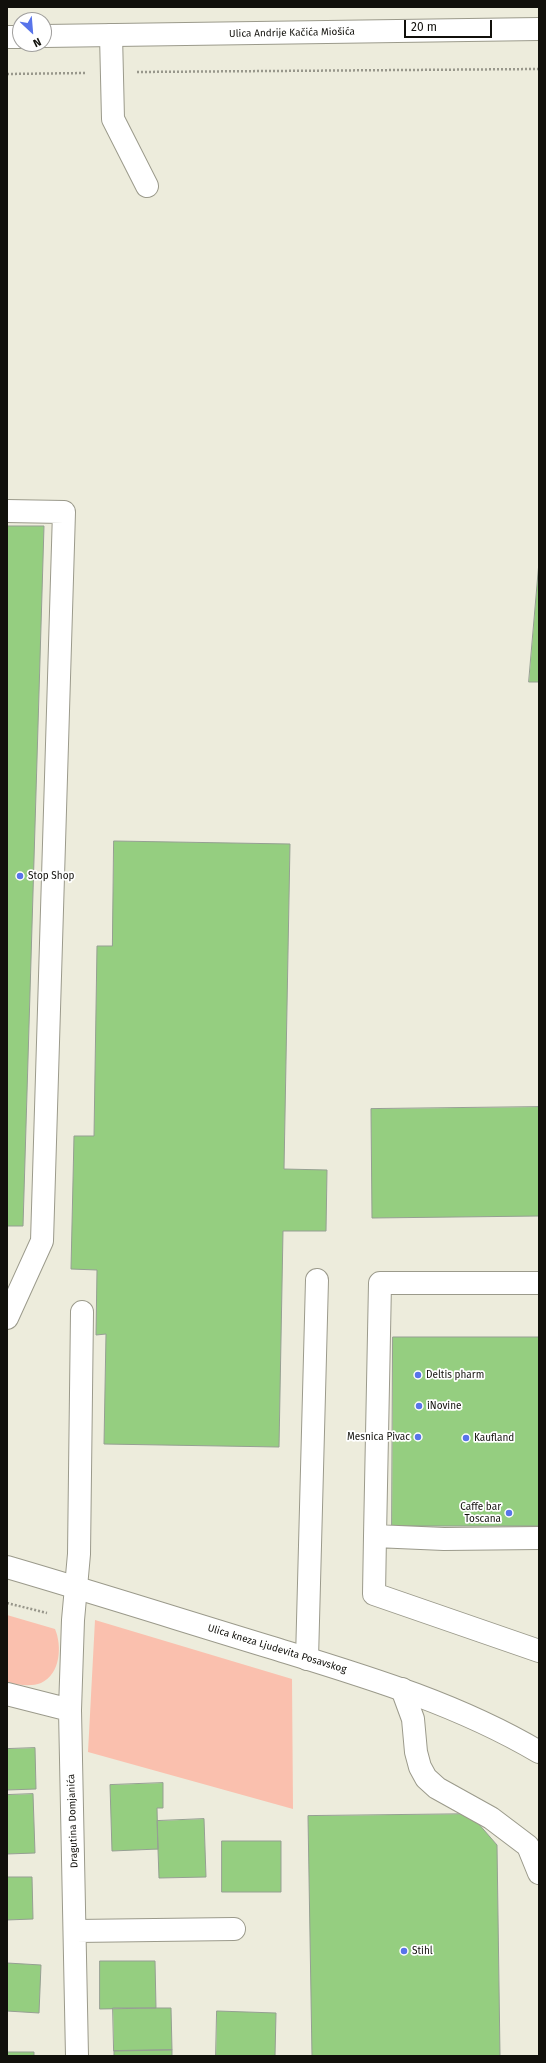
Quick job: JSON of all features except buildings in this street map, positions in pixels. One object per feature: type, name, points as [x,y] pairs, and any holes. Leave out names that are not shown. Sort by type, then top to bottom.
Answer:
[{"type":"main road","name":"Ulica Andrije Kačića Miošića","points":[[52,36],[539,29]]},
{"type":"main road","points":[[111,36],[113,119],[147,186]]},
{"type":"main road","points":[[7,511],[64,512],[42,1241],[7,1318]]},
{"type":"main road","points":[[307,1658],[317,1280]]},
{"type":"main road","points":[[539,1284],[380,1283],[374,1594],[539,1651]]},
{"type":"main road","name":"Dragutina Domjanića","points":[[77,2056],[76,1931],[70,1710],[73,1620],[77,1587],[82,1312]]},
{"type":"main road","points":[[375,1536],[444,1539],[539,1538]]},
{"type":"main road","name":"Ulica kneza Ljudevita Posavskog","points":[[7,1567],[307,1658],[402,1689],[462,1712],[515,1737],[539,1752]]},
{"type":"main road","points":[[402,1689],[413,1719],[416,1752],[420,1767],[426,1778],[437,1788],[491,1818],[528,1846],[539,1873]]},
{"type":"main road","points":[[7,1694],[70,1710]]},
{"type":"main road","points":[[76,1931],[234,1929]]},
{"type":"path","points":[[7,74],[219,70],[539,69]]},
{"type":"path","points":[[7,1603],[73,1620]]},
{"type":"shaded area","points":[[7,1615],[55,1629],[59,1643],[58,1659],[53,1673],[48,1679],[41,1683],[24,1685],[7,1682]]},
{"type":"shaded area","points":[[95,1620],[292,1679],[293,1809],[88,1752]]},
{"type":"place","name":"Stop Shop","points":[[20,876]]},
{"type":"place","name":"Deltis pharm","points":[[418,1375]]},
{"type":"place","name":"iNovine","points":[[419,1406]]},
{"type":"place","name":"Mesnica Pivac","points":[[418,1437]]},
{"type":"place","name":"Kaufland","points":[[466,1438]]},
{"type":"place","name":"Caffe bar Toscana","points":[[509,1513]]},
{"type":"place","name":"Stihl","points":[[404,1951]]}]
